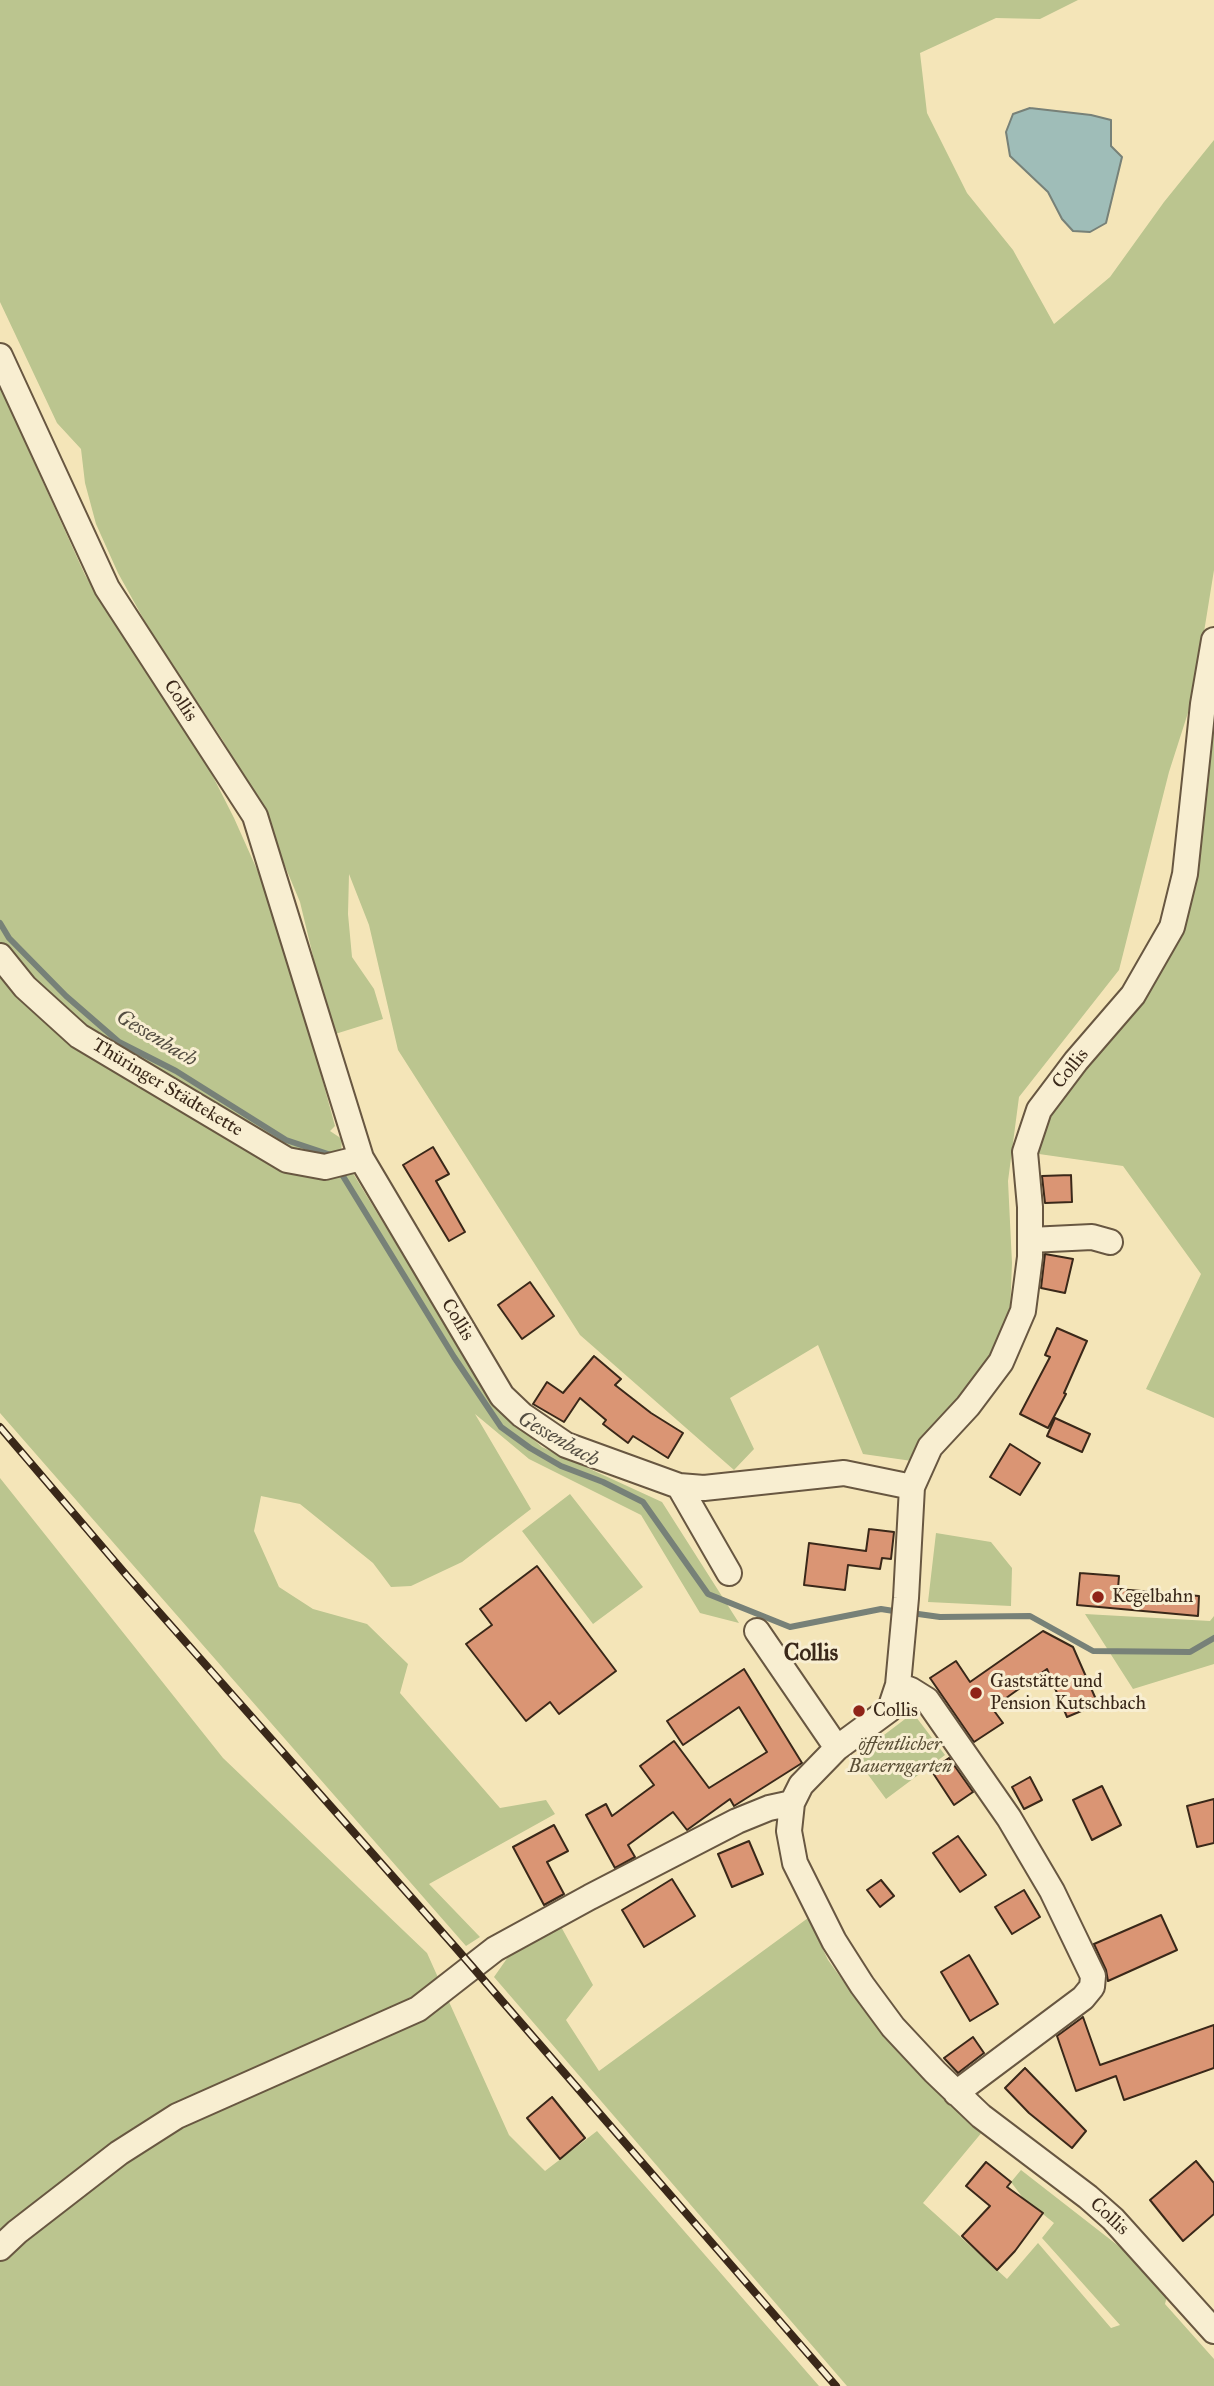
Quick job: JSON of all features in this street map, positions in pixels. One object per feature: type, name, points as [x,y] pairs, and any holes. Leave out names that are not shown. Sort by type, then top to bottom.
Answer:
[{"type":"street","name":"Collis","points":[[0,356],[107,588],[255,816],[328,1058],[344,1163],[502,1396],[522,1415],[566,1445],[679,1486],[704,1488],[844,1474],[912,1486]]},
{"type":"street","name":"Collis","points":[[1214,639],[1203,704],[1185,874],[1171,927],[1133,995],[1076,1061],[1039,1110],[1025,1152],[1030,1240],[1023,1311],[1001,1362],[968,1406],[930,1447],[912,1486],[898,1685],[891,1709],[837,1748],[801,1785],[792,1803],[789,1831],[795,1863],[834,1941],[893,2027],[981,2116],[1113,2219],[1214,2331]]},
{"type":"street","name":"Thüringer Städtekette","points":[[0,956],[25,987],[79,1036],[287,1160],[344,1163]]},
{"type":"street","points":[[1030,1240],[1092,1237],[1110,1242]]},
{"type":"street","points":[[679,1486],[729,1573]]},
{"type":"street","points":[[757,1631],[837,1748]]},
{"type":"street","points":[[898,1685],[928,1700],[1009,1818],[1052,1891],[1094,1976],[1092,1987],[1083,1998],[956,2093]]},
{"type":"street","points":[[0,2248],[119,2153],[177,2116],[418,2009],[495,1949],[590,1896],[737,1821],[769,1808],[792,1803]]},
{"type":"green space","points":[[0,0],[1078,0],[1040,19],[996,18],[920,53],[927,113],[967,193],[1013,250],[1054,324],[1110,277],[1164,202],[1214,140],[1214,570],[1194,694],[1169,772],[1119,970],[1019,1097],[1008,1181],[1012,1263],[1010,1313],[993,1358],[912,1461],[863,1454],[818,1345],[730,1398],[754,1449],[734,1470],[580,1335],[398,1050],[369,925],[349,874],[348,914],[352,957],[374,989],[383,1019],[332,1035],[300,902],[262,811],[222,739],[158,645],[118,573],[96,524],[85,483],[81,449],[57,423],[0,302]]},
{"type":"green space","points":[[0,387],[85,575],[139,662],[200,751],[263,883],[303,1009],[335,1126],[330,1131],[342,1139],[341,1153],[319,1156],[293,1152],[99,1043],[0,947]]},
{"type":"green space","points":[[1214,640],[1214,1418],[1146,1389],[1201,1274],[1123,1166],[1025,1152],[1172,927]]},
{"type":"green space","points":[[0,966],[276,1162],[333,1178],[351,1170],[494,1405],[542,1447],[662,1502],[739,1623],[700,1613],[641,1515],[529,1459],[475,1414],[531,1509],[462,1562],[411,1586],[391,1587],[373,1563],[300,1504],[261,1496],[254,1531],[279,1587],[313,1609],[367,1624],[408,1664],[400,1693],[500,1808],[546,1800],[555,1814],[429,1884],[480,1937],[466,1946],[0,1413]]},
{"type":"green space","points":[[0,1478],[223,1758],[427,1953],[509,2135],[545,2171],[597,2131],[819,2386],[0,2386]]},
{"type":"green space","points":[[570,1494],[643,1587],[593,1624],[522,1531]]},
{"type":"green space","points":[[936,1533],[991,1542],[1012,1568],[1011,1606],[928,1602]]},
{"type":"green space","points":[[1085,1614],[1210,1621],[1214,1616],[1214,1664],[1133,1689]]},
{"type":"green space","name":"öffentlicher Bauerngarten","points":[[913,1713],[945,1755],[886,1799],[855,1757]]},
{"type":"green space","points":[[808,1918],[828,1960],[880,2032],[983,2131],[923,2203],[1007,2279],[1038,2243],[1111,2328],[1120,2325],[1042,2238],[1054,2223],[1023,2198],[1011,2182],[1021,2170],[1134,2258],[1167,2296],[1165,2304],[1214,2359],[1214,2386],[847,2386],[494,1977],[515,1947],[559,1923],[593,1985],[566,2020],[599,2071]]},
{"type":"water","points":[[1030,108],[1111,120],[1111,146],[1122,157],[1106,223],[1090,232],[1073,231],[1062,219],[1048,192],[1010,156],[1006,132],[1013,114]]},
{"type":"building","points":[[433,1147],[449,1174],[436,1181],[465,1232],[449,1241],[403,1165]]},
{"type":"building","points":[[1071,1175],[1072,1202],[1045,1203],[1042,1176]]},
{"type":"building","points":[[1045,1254],[1073,1259],[1065,1293],[1041,1288]]},
{"type":"building","points":[[530,1282],[554,1316],[522,1339],[498,1305]]},
{"type":"building","points":[[1057,1328],[1087,1341],[1064,1393],[1066,1394],[1048,1428],[1020,1414],[1050,1357],[1045,1355]]},
{"type":"building","points":[[594,1356],[621,1379],[615,1385],[651,1413],[683,1433],[668,1458],[633,1436],[628,1443],[603,1424],[606,1420],[580,1398],[564,1422],[533,1404],[547,1382],[563,1393]]},
{"type":"building","points":[[1055,1418],[1090,1434],[1082,1452],[1047,1436]]},
{"type":"building","points":[[1010,1444],[1040,1463],[1020,1495],[990,1477]]},
{"type":"building","points":[[869,1529],[894,1532],[891,1559],[882,1558],[880,1569],[848,1565],[845,1590],[804,1585],[809,1543],[866,1551]]},
{"type":"building","points":[[537,1566],[616,1671],[559,1714],[550,1702],[526,1721],[466,1644],[492,1625],[480,1609]]},
{"type":"building","points":[[1080,1573],[1119,1576],[1118,1589],[1199,1596],[1198,1616],[1077,1605]]},
{"type":"building","name":"Gaststätte und Pension Kutschbach","points":[[1043,1631],[1073,1647],[1098,1704],[1067,1717],[1047,1669],[992,1708],[1003,1723],[974,1742],[930,1678],[956,1661],[970,1682]]},
{"type":"building","points":[[744,1669],[802,1763],[734,1806],[730,1799],[687,1830],[673,1812],[628,1845],[635,1857],[615,1868],[586,1815],[606,1804],[612,1816],[654,1785],[640,1766],[674,1741],[709,1788],[767,1752],[739,1707],[683,1745],[667,1721]]},
{"type":"building","points":[[949,1758],[973,1792],[954,1805],[931,1770]]},
{"type":"building","points":[[1030,1777],[1042,1800],[1024,1809],[1012,1787]]},
{"type":"building","points":[[1102,1786],[1121,1825],[1092,1840],[1073,1800]]},
{"type":"building","points":[[1214,1799],[1214,1843],[1197,1847],[1187,1806]]},
{"type":"building","points":[[554,1825],[568,1851],[547,1862],[564,1894],[544,1905],[513,1847]]},
{"type":"building","points":[[958,1836],[986,1875],[960,1892],[933,1853]]},
{"type":"building","points":[[749,1841],[763,1874],[732,1887],[718,1854]]},
{"type":"building","points":[[672,1879],[695,1916],[644,1947],[622,1910]]},
{"type":"building","points":[[881,1880],[894,1896],[880,1907],[867,1890]]},
{"type":"building","points":[[1024,1890],[1040,1917],[1012,1934],[995,1907]]},
{"type":"building","points":[[1161,1915],[1177,1950],[1108,1981],[1094,1944]]},
{"type":"building","points":[[969,1955],[998,2004],[970,2021],[941,1972]]},
{"type":"building","points":[[1083,2017],[1100,2065],[1214,2025],[1214,2068],[1124,2100],[1116,2076],[1076,2091],[1057,2036]]},
{"type":"building","points":[[973,2037],[984,2053],[958,2073],[944,2058]]},
{"type":"building","points":[[1025,2068],[1086,2131],[1072,2148],[1029,2113],[1005,2088]]},
{"type":"building","points":[[552,2097],[585,2138],[560,2159],[527,2118]]},
{"type":"building","points":[[1196,2161],[1214,2183],[1214,2214],[1183,2241],[1150,2200]]},
{"type":"building","points":[[986,2162],[1011,2182],[1007,2187],[1043,2213],[997,2270],[962,2236],[990,2206],[966,2186]]},
{"type":"waterway","name":"Gessenbach","points":[[0,923],[9,938],[66,996],[119,1042],[176,1071],[286,1140],[331,1155],[333,1159]]},
{"type":"waterway","name":"Gessenbach","points":[[338,1168],[454,1357],[501,1427],[561,1466],[603,1482],[643,1502],[708,1594],[790,1627],[881,1609],[900,1612]]},
{"type":"waterway","name":"Gessenbach","points":[[911,1613],[940,1617],[1030,1616],[1093,1651],[1190,1652],[1214,1638]]},
{"type":"railway","points":[[0,1427],[836,2386]]},
{"type":"place","name":"Kegelbahn","points":[[1098,1597]]},
{"type":"place","name":"Gaststätte und Pension Kutschbach","points":[[976,1693]]},
{"type":"place","name":"Collis","points":[[859,1711]]},
{"type":"district","name":"Collis","points":[[811,1654]]}]
